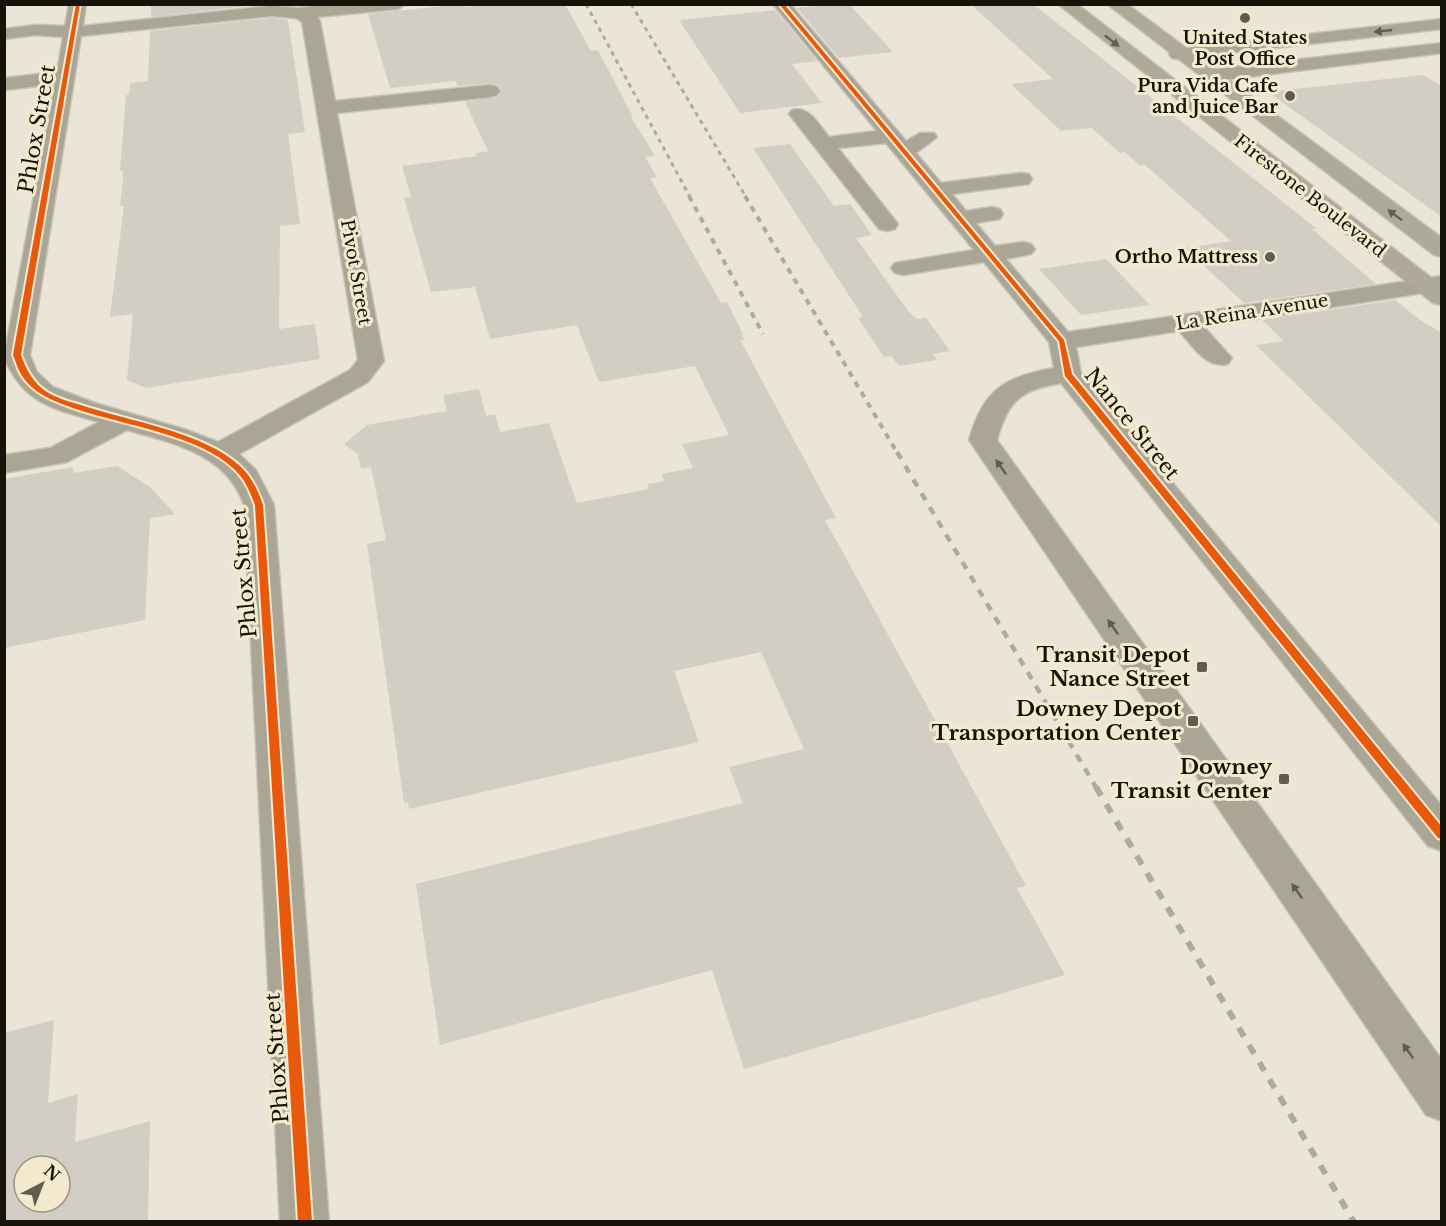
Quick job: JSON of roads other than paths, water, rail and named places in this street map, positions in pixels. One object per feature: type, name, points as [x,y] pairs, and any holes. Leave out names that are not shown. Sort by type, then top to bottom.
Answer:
[{"type":"main road","name":"Firestone Boulevard","points":[[1066,4],[1436,289]]},
{"type":"main road","name":"Firestone Boulevard","points":[[1115,4],[1178,54],[1442,250]]},
{"type":"street","points":[[4,34],[36,30],[75,18],[272,11],[299,13],[398,4]]},
{"type":"street","name":"Nance Street","points":[[781,4],[860,92],[890,136],[987,254],[1065,358],[1442,835]]},
{"type":"street","name":"Pivot Street","points":[[219,453],[359,376],[371,361],[311,21],[307,16],[299,13]]},
{"type":"street","name":"Phlox Street","points":[[75,18],[17,355],[25,375],[43,393],[195,441],[219,453],[245,476],[254,490],[259,505],[305,1221]]},
{"type":"street","points":[[1178,54],[1442,24]]},
{"type":"street","points":[[1208,76],[1442,48]]},
{"type":"street","points":[[1224,49],[1254,71]]},
{"type":"street","points":[[1225,89],[1415,70]]},
{"type":"street","points":[[4,84],[65,77]]},
{"type":"street","points":[[326,108],[490,91]]},
{"type":"street","points":[[860,92],[887,104]]},
{"type":"street","points":[[799,114],[887,224]]},
{"type":"street","points":[[824,144],[890,136]]},
{"type":"street","points":[[903,152],[927,137]]},
{"type":"street","points":[[935,190],[1021,179]]},
{"type":"street","points":[[958,219],[992,214]]},
{"type":"street","points":[[903,268],[1023,249]]},
{"type":"street","name":"La Reina Avenue","points":[[1436,289],[1195,313],[1065,358],[1003,396],[988,417],[983,440],[1442,1099]]},
{"type":"street","points":[[1195,313],[1219,358]]},
{"type":"street","points":[[4,464],[57,456],[125,420]]},
{"type":"railway","points":[[586,4],[690,197]]},
{"type":"railway","points":[[631,4],[746,197]]},
{"type":"railway","points":[[689,196],[763,334]]},
{"type":"railway","points":[[745,196],[898,454]]},
{"type":"railway","points":[[897,452],[1097,789]]},
{"type":"railway","points":[[1096,787],[1354,1222]]},
{"type":"place","name":"United States Post Office","points":[[1245,18]]},
{"type":"place","name":"Pura Vida Cafe and Juice Bar","points":[[1290,96]]},
{"type":"place","name":"Ortho Mattress","points":[[1270,257]]},
{"type":"place","name":"Transit Depot Nance Street","points":[[1202,667]]},
{"type":"place","name":"Downey Depot Transportation Center","points":[[1193,721]]},
{"type":"place","name":"Downey Transit Center","points":[[1284,779]]}]
